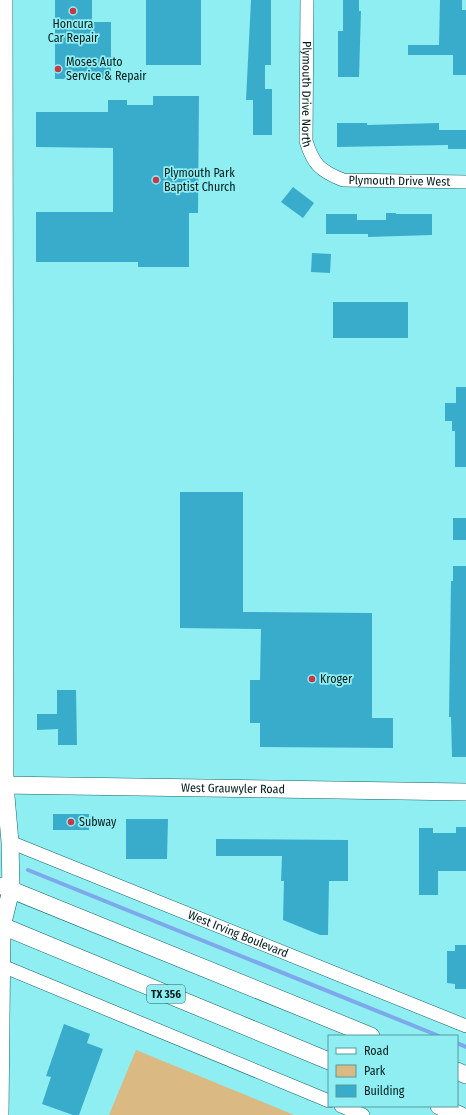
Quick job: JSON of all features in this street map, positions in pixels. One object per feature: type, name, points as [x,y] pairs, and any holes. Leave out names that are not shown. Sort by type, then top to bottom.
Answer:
[{"type":"main road","points":[[0,1115],[1,923],[10,842],[2,785],[4,0]]},
{"type":"main road","name":"West Grauwyler Road","points":[[2,785],[466,792]]},
{"type":"main road","points":[[6,887],[369,1035]]},
{"type":"main road","name":"TX 356","points":[[1,923],[328,1061]]},
{"type":"main road","points":[[441,1107],[460,1115]]},
{"type":"street","name":"Plymouth Drive North","points":[[306,0],[306,141],[317,166],[334,177]]},
{"type":"street","name":"Plymouth Drive West","points":[[334,177],[342,180],[466,182]]},
{"type":"street","name":"West Irving Boulevard","points":[[10,842],[466,1026]]},
{"type":"street","points":[[1,966],[328,1101]]},
{"type":"street","points":[[344,1107],[363,1115]]},
{"type":"green space","points":[[136,1050],[294,1115],[109,1115]]},
{"type":"building","points":[[55,0],[92,0],[92,22],[111,22],[111,79],[55,79]]},
{"type":"building","points":[[146,0],[201,0],[201,65],[146,65]]},
{"type":"building","points":[[251,0],[271,0],[271,65],[265,65],[265,89],[272,89],[272,135],[253,135],[253,100],[246,100]]},
{"type":"building","points":[[343,0],[359,0],[359,11],[361,11],[359,77],[338,77],[338,31],[343,31]]},
{"type":"building","points":[[440,0],[462,0],[462,10],[466,10],[466,75],[453,75],[453,55],[408,55],[408,45],[439,45]]},
{"type":"building","name":"Plymouth Park Baptist Church","points":[[153,96],[199,96],[198,213],[189,213],[189,267],[138,267],[138,262],[36,262],[36,212],[113,212],[113,148],[36,147],[36,112],[108,112],[108,100],[127,100],[127,105],[153,105]]},
{"type":"building","points":[[337,123],[367,123],[367,125],[439,123],[439,130],[466,130],[466,149],[448,149],[448,145],[337,147]]},
{"type":"building","points":[[293,187],[314,203],[303,218],[281,202]]},
{"type":"building","points":[[386,213],[432,214],[432,235],[368,237],[368,234],[326,234],[326,214],[357,214],[357,220],[386,220]]},
{"type":"building","points":[[312,253],[331,254],[330,273],[311,272]]},
{"type":"building","points":[[333,302],[408,302],[408,338],[333,338]]},
{"type":"building","points":[[456,387],[466,387],[466,467],[455,467],[455,431],[452,431],[452,421],[445,421],[445,403],[456,403]]},
{"type":"building","points":[[180,492],[243,492],[243,612],[372,613],[372,718],[393,718],[393,748],[260,747],[260,723],[250,723],[250,680],[260,680],[261,629],[180,628]]},
{"type":"building","points":[[453,518],[466,518],[466,540],[453,540]]},
{"type":"building","points":[[453,566],[466,566],[466,757],[452,757],[451,717],[449,717],[451,581],[453,581]]},
{"type":"building","points":[[57,690],[76,690],[77,745],[58,745],[58,729],[37,730],[37,714],[57,714]]},
{"type":"building","name":"Subway","points":[[53,814],[89,814],[89,830],[53,830]]},
{"type":"building","points":[[126,819],[168,819],[167,859],[126,859]]},
{"type":"building","points":[[456,827],[466,827],[466,871],[438,871],[438,895],[419,895],[419,828],[433,828],[433,833],[456,833]]},
{"type":"building","points":[[216,839],[348,840],[348,881],[329,881],[328,935],[320,935],[283,920],[284,881],[281,881],[282,856],[216,856]]},
{"type":"building","points":[[455,945],[466,945],[466,989],[455,989],[455,984],[447,983],[447,951],[455,951]]},
{"type":"building","points":[[64,1024],[90,1034],[87,1043],[103,1049],[79,1115],[73,1115],[42,1104],[51,1077],[46,1076]]},
{"type":"waterway","points":[[28,870],[437,1035]]},
{"type":"waterway","points":[[458,1043],[466,1047]]},
{"type":"place","name":"Honcura Car Repair","points":[[73,11]]},
{"type":"place","name":"Moses Auto Service & Repair","points":[[58,69]]},
{"type":"place","name":"Plymouth Park Baptist Church","points":[[156,180]]},
{"type":"place","name":"Kroger","points":[[312,679]]},
{"type":"place","name":"Subway","points":[[71,822]]}]
